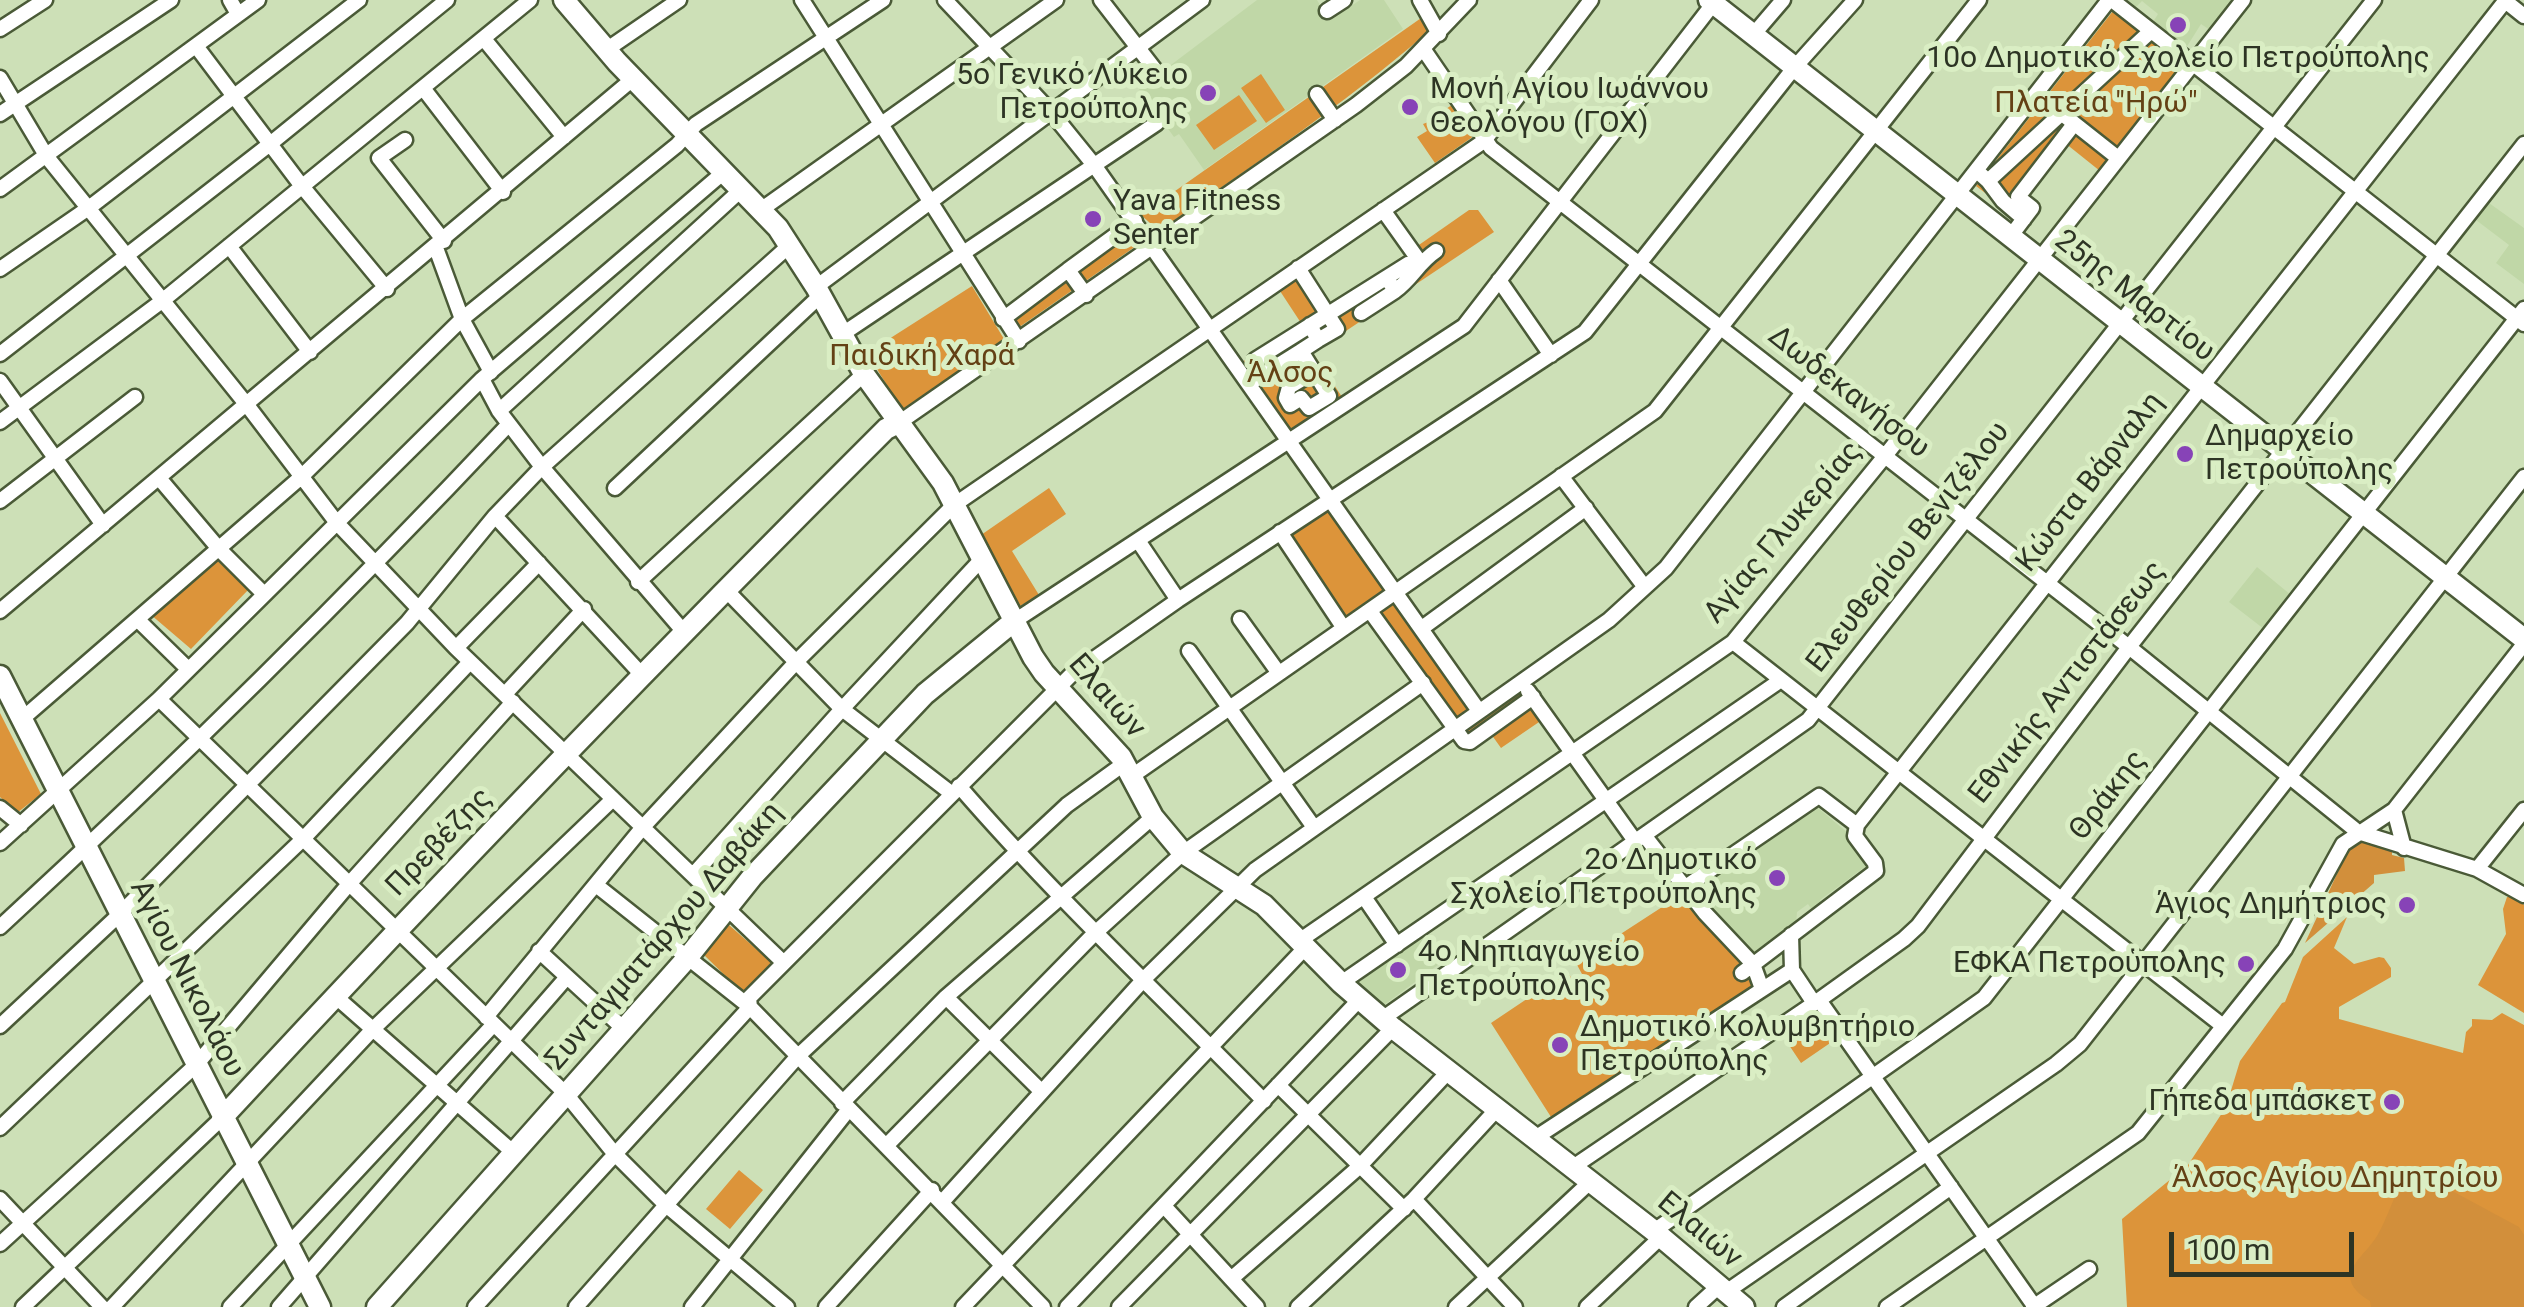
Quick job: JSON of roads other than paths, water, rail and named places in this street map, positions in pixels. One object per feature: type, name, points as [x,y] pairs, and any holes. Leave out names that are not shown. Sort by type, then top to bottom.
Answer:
[{"type":"street","points":[[0,29],[45,0]]},
{"type":"street","points":[[0,114],[171,0]]},
{"type":"street","points":[[0,189],[196,46],[234,7],[258,0]]},
{"type":"street","points":[[0,269],[90,208],[358,0]]},
{"type":"street","points":[[0,354],[447,0]]},
{"type":"street","points":[[0,422],[162,302],[530,0]]},
{"type":"street","name":"Ελαιών","points":[[564,0],[606,50],[762,208],[790,245],[864,374],[930,464],[1044,673],[1128,770],[1153,816],[1183,853],[1264,905],[1387,1024],[1658,1234],[1744,1307]]},
{"type":"street","points":[[606,50],[680,0]]},
{"type":"street","points":[[802,0],[1019,342]]},
{"type":"street","points":[[22,720],[300,478],[462,319],[677,145],[696,124],[883,0]]},
{"type":"street","points":[[945,0],[1094,165],[1480,710]]},
{"type":"street","points":[[762,208],[1056,0]]},
{"type":"street","points":[[1101,0],[1156,71]]},
{"type":"street","points":[[615,488],[818,291],[1202,0]]},
{"type":"street","points":[[1327,12],[1344,0]]},
{"type":"street","points":[[1420,0],[1440,34]]},
{"type":"street","points":[[900,422],[1335,120],[1424,50],[1469,0]]},
{"type":"street","points":[[230,1307],[438,1084],[490,1020],[538,951],[643,827],[798,660],[954,505],[1484,141],[1591,0]]},
{"type":"street","points":[[1753,35],[1783,0]]},
{"type":"street","points":[[474,1307],[750,1007],[749,998],[1057,687],[1178,600],[1592,325],[1794,68],[1855,0]]},
{"type":"street","points":[[576,1307],[798,1056],[1066,805],[1229,707],[1666,402],[1979,0]]},
{"type":"street","points":[[1982,176],[2001,141],[2024,131],[2037,94],[2110,0],[2436,256],[2522,317]]},
{"type":"street","name":"Αγίας Γλυκερίας","points":[[963,1307],[1302,944],[1733,642],[1885,456],[2243,0]]},
{"type":"street","name":"Ελευθερίου Βενιζέλου","points":[[1119,1307],[1308,1114],[1387,1024],[1640,838],[1792,734],[1818,708],[2374,0]]},
{"type":"street","points":[[2505,0],[2524,16]]},
{"type":"street","name":"Κώστα Βάρναλη","points":[[1857,825],[2505,0]]},
{"type":"street","points":[[1013,622],[1464,326],[1711,2]]},
{"type":"street","name":"25ης Μαρτίου","points":[[1711,2],[2364,512],[2524,642]]},
{"type":"street","points":[[2056,116],[2151,31]]},
{"type":"street","points":[[484,39],[564,137]]},
{"type":"street","points":[[196,46],[386,289]]},
{"type":"street","name":"Δωδεκανήσου","points":[[1424,50],[1462,101],[1484,141],[2129,647],[2358,832],[2477,869],[2524,895]]},
{"type":"street","points":[[0,78],[47,157],[247,405],[336,523],[416,609],[784,963]]},
{"type":"street","points":[[0,611],[634,78]]},
{"type":"street","points":[[423,88],[503,192]]},
{"type":"street","points":[[1318,94],[1335,120]]},
{"type":"street","points":[[2037,94],[2056,116]]},
{"type":"street","points":[[2016,152],[2012,146],[2047,112],[2074,124],[2118,158]]},
{"type":"street","points":[[841,335],[1157,123]]},
{"type":"street","points":[[2010,237],[2032,208],[2018,196],[2074,124]]},
{"type":"street","points":[[404,140],[380,158],[440,245],[462,319],[504,417],[638,582],[684,632]]},
{"type":"street","points":[[2001,141],[2036,172]]},
{"type":"street","name":"Εθνικής Αντιστάσεως","points":[[1573,1168],[1904,940],[2524,144]]},
{"type":"street","points":[[826,1307],[1238,886],[1313,826],[1609,620],[1675,557],[1958,196],[2016,152]]},
{"type":"street","points":[[0,843],[160,699],[486,375],[724,172]]},
{"type":"street","points":[[1982,176],[2002,201],[2024,218]]},
{"type":"street","points":[[0,927],[202,740],[376,565],[504,417],[742,189]]},
{"type":"street","points":[[1383,210],[1420,262]]},
{"type":"street","points":[[1003,318],[1136,221]]},
{"type":"street","points":[[0,1026],[120,914],[407,624],[542,467],[790,245]]},
{"type":"street","points":[[229,246],[310,352]]},
{"type":"street","points":[[1250,383],[1361,312],[1408,264],[1420,262],[1436,251]]},
{"type":"street","points":[[1298,268],[1336,329]]},
{"type":"street","points":[[1068,270],[1086,296]]},
{"type":"street","points":[[1498,280],[1551,355]]},
{"type":"street","points":[[1240,370],[1352,299],[1390,284]]},
{"type":"street","points":[[1352,299],[1361,312]]},
{"type":"street","name":"Θράκης","points":[[1587,1307],[1658,1234],[1984,998],[2364,512],[2522,317]]},
{"type":"street","points":[[1310,326],[1318,340]]},
{"type":"street","points":[[1301,350],[1314,372],[1328,396],[1309,408],[1301,398],[1290,404],[1286,398],[1288,387],[1314,372]]},
{"type":"street","points":[[1255,360],[1264,374]]},
{"type":"street","points":[[638,582],[864,374]]},
{"type":"street","points":[[0,380],[104,524]]},
{"type":"street","points":[[0,501],[135,397]]},
{"type":"street","points":[[1317,403],[1326,418]]},
{"type":"street","name":"Πρεβέζης","points":[[23,1307],[222,1118],[724,589],[886,429],[900,422]]},
{"type":"street","points":[[1561,476],[1644,586]]},
{"type":"street","points":[[1696,1307],[1928,1154],[2080,1044],[2524,477]]},
{"type":"street","points":[[160,478],[220,550],[264,594]]},
{"type":"street","points":[[1422,628],[1586,508]]},
{"type":"street","points":[[496,516],[643,676]]},
{"type":"street","points":[[1280,532],[1343,627]]},
{"type":"street","points":[[1139,542],[1178,600]]},
{"type":"street","points":[[693,875],[981,560]]},
{"type":"street","points":[[456,648],[539,564]]},
{"type":"street","points":[[724,589],[842,708],[955,790],[1094,934],[1145,978],[1264,1100]]},
{"type":"street","points":[[0,1244],[196,1065],[584,609]]},
{"type":"street","points":[[1370,611],[1464,741],[1470,742],[1532,697]]},
{"type":"street","points":[[1240,619],[1278,672]]},
{"type":"street","points":[[138,620],[187,668]]},
{"type":"street","name":"Συνταγματάρχου Δαβάκη","points":[[377,1307],[624,1030],[726,907],[926,694],[1013,622]]},
{"type":"street","points":[[1733,642],[2223,1026]]},
{"type":"street","points":[[1887,1307],[2138,1133],[2285,949],[2343,844],[2394,810],[2524,642]]},
{"type":"street","points":[[1189,651],[1313,826]]},
{"type":"street","points":[[0,1128],[303,838],[470,662]]},
{"type":"street","name":"Αγίου Νικολάου","points":[[0,676],[320,1307]]},
{"type":"street","points":[[1341,983],[1781,680]]},
{"type":"street","points":[[1522,682],[1607,802],[1684,888],[1762,989]]},
{"type":"street","points":[[887,1146],[1094,934],[1183,853],[1422,683]]},
{"type":"street","points":[[160,699],[566,1094],[614,1153],[668,1206],[787,1307]]},
{"type":"street","points":[[1684,888],[1819,796],[1857,825],[1855,836],[1875,863],[1876,872],[1747,968]]},
{"type":"street","points":[[112,1307],[374,1030],[613,798]]},
{"type":"street","points":[[0,808],[21,825]]},
{"type":"street","points":[[2394,810],[2404,848]]},
{"type":"street","points":[[2477,869],[2524,810]]},
{"type":"street","points":[[692,1307],[732,1260],[846,1106],[946,997],[1153,816]]},
{"type":"street","points":[[596,886],[750,1007],[1044,1307]]},
{"type":"street","points":[[1364,898],[1397,945]]},
{"type":"street","points":[[1792,935],[1792,970],[1874,1077],[2034,1307],[2089,1269]]},
{"type":"street","points":[[538,951],[624,1030]]},
{"type":"street","points":[[1536,1138],[1792,970]]},
{"type":"street","points":[[279,1307],[567,976]]},
{"type":"street","points":[[335,996],[514,1153]]},
{"type":"street","points":[[946,997],[1041,1091]]},
{"type":"street","points":[[1067,1307],[1360,1000]]},
{"type":"street","points":[[1231,1279],[1359,1167],[1448,1072]]},
{"type":"street","points":[[1278,1085],[1359,1167],[1409,1204],[1515,1307]]},
{"type":"street","points":[[1298,1307],[1409,1204],[1498,1108]]},
{"type":"street","points":[[1456,1307],[1590,1182]]},
{"type":"street","points":[[1784,1307],[1951,1188]]},
{"type":"street","points":[[0,1199],[102,1307]]},
{"type":"street","points":[[1164,1206],[1257,1307]]},
{"type":"place","name":"10ο Δημοτικό Σχολείο Πετρούπολης","points":[[2178,25]]},
{"type":"place","name":"5ο Γενικό Λύκειο Πετρούπολης","points":[[1208,93]]},
{"type":"place","name":"Μονή Αγίου Ιωάννου Θεολόγου (ΓΟΧ)","points":[[1410,107]]},
{"type":"place","name":"Yava Fitness Senter","points":[[1093,219]]},
{"type":"place","name":"Δημαρχείο Πετρούπολης","points":[[2185,454]]},
{"type":"place","name":"2ο Δημοτικό Σχολείο Πετρούπολης","points":[[1777,878]]},
{"type":"place","name":"Άγιος Δημήτριος","points":[[2407,905]]},
{"type":"place","name":"ΕΦΚΑ Πετροὑπολης","points":[[2246,964]]},
{"type":"place","name":"4ο Νηπιαγωγείο Πετρούπολης","points":[[1398,970]]},
{"type":"place","name":"Δημοτικό Κολυμβητήριο Πετρούπολης","points":[[1560,1045]]},
{"type":"place","name":"Γήπεδα μπάσκετ","points":[[2392,1102]]},
{"type":"park label","name":"Πλατεία \"Ηρώ\"","points":[[2096,104]]},
{"type":"park label","name":"Παιδική Χαρά","points":[[922,357]]},
{"type":"park label","name":"Άλσος","points":[[1290,374]]},
{"type":"park label","name":"Άλσος Αγίου Δημητρίου","points":[[2335,1179]]}]
